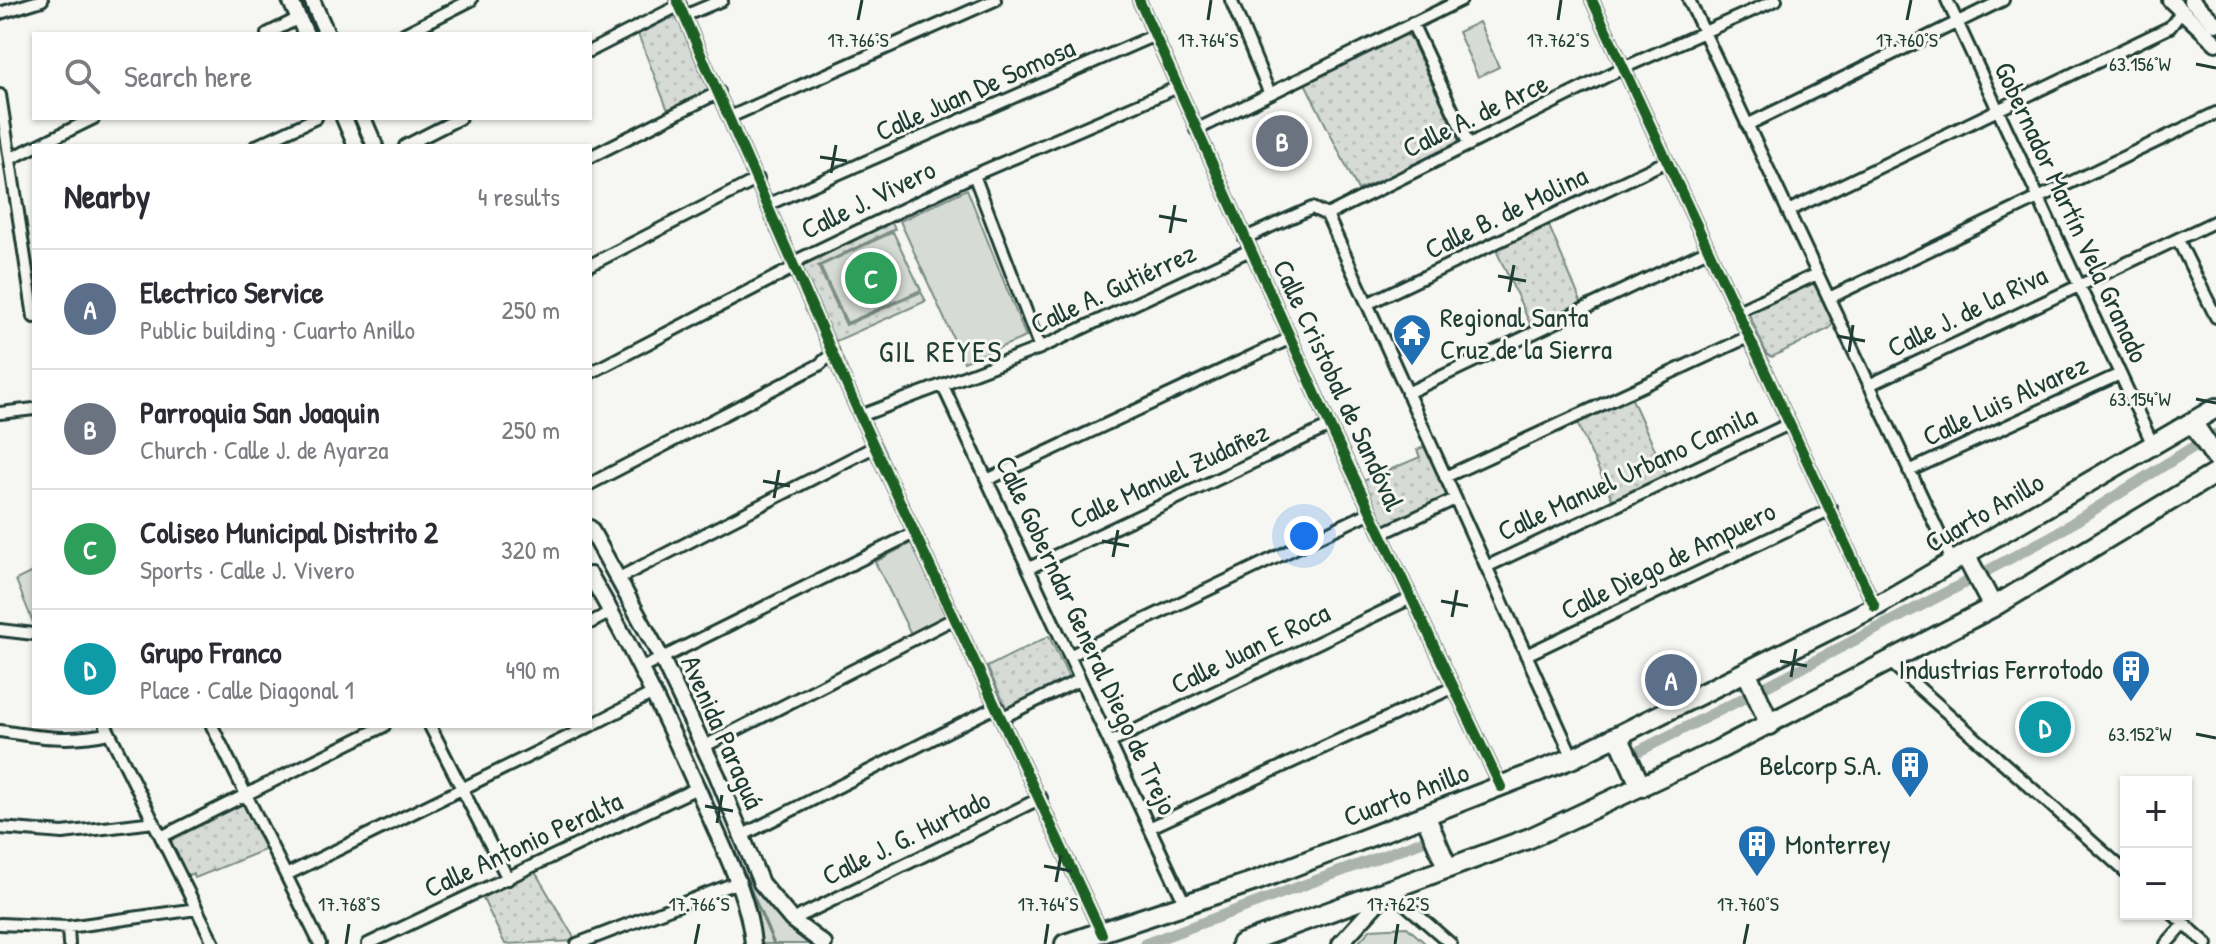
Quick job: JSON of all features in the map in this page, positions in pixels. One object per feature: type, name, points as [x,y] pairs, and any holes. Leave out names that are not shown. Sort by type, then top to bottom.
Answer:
[{"type":"highway","name":"Cuarto Anillo","points":[[1065,944],[1429,824],[1501,787],[1573,758],[1621,743],[1750,679],[1875,607],[1964,562],[2153,445],[2196,428],[2216,408]]},
{"type":"highway","points":[[2196,428],[2213,454]]},
{"type":"highway","points":[[1241,944],[1389,890],[1443,859],[1530,838],[1641,787],[1766,718],[1890,662],[1993,607],[2216,473]]},
{"type":"highway","points":[[1964,562],[1993,607]]},
{"type":"highway","points":[[1750,679],[1766,718]]},
{"type":"highway","points":[[1621,743],[1641,787]]},
{"type":"highway","points":[[1429,824],[1443,859]]},
{"type":"main road","points":[[290,0],[305,32]]},
{"type":"main road","points":[[312,0],[326,32]]},
{"type":"main road","points":[[2170,0],[2187,6],[2216,24]]},
{"type":"main road","points":[[2187,6],[2216,43]]},
{"type":"main road","points":[[345,120],[355,144]]},
{"type":"main road","points":[[364,120],[374,144]]},
{"type":"main road","name":"Avenida Paraguá","points":[[592,532],[662,659],[761,883],[792,920],[824,944]]},
{"type":"main road","name":"Avenida Paraguá","points":[[592,579],[642,668],[697,788],[738,882],[749,913],[753,944]]},
{"type":"main road","points":[[1340,944],[1389,890]]},
{"type":"street","points":[[0,13],[42,0]]},
{"type":"street","points":[[408,32],[471,0]]},
{"type":"street","points":[[684,16],[722,0]]},
{"type":"street","points":[[730,117],[995,0]]},
{"type":"street","name":"Calle Cristobal de Sandóval","points":[[1139,0],[1330,426],[1501,787]]},
{"type":"street","points":[[1231,0],[1269,92]]},
{"type":"street","points":[[1196,130],[1461,0]]},
{"type":"street","points":[[1592,0],[1621,69],[1738,311],[1875,607]]},
{"type":"street","points":[[1689,0],[1909,471],[1964,562]]},
{"type":"street","name":"Calle A. de Arce","points":[[1327,215],[1621,69],[1776,0]]},
{"type":"street","name":"Gobernador Martín Vela Granado","points":[[1947,0],[2153,445]]},
{"type":"street","points":[[1747,125],[2003,0]]},
{"type":"street","points":[[592,50],[678,3],[874,447],[1041,798],[1102,934]]},
{"type":"street","points":[[1788,211],[2170,27],[2187,6]]},
{"type":"street","points":[[271,32],[299,18]]},
{"type":"street","points":[[1412,23],[1469,145]]},
{"type":"street","name":"Calle Juan De Somosa","points":[[769,204],[1155,35]]},
{"type":"street","name":"Calle J. Vivero","points":[[592,372],[795,267],[800,259],[974,175],[1178,87]]},
{"type":"street","points":[[592,156],[719,92]]},
{"type":"street","points":[[0,95],[29,253],[32,291]]},
{"type":"street","points":[[1829,298],[2216,113]]},
{"type":"street","points":[[42,144],[90,120]]},
{"type":"street","points":[[260,144],[312,120]]},
{"type":"street","points":[[409,144],[456,120]]},
{"type":"street","points":[[10,159],[32,149]]},
{"type":"street","name":"Calle B. de Molina","points":[[1367,304],[1665,162]]},
{"type":"street","points":[[974,175],[1040,348]]},
{"type":"street","points":[[592,264],[758,179]]},
{"type":"street","points":[[1245,238],[1312,208],[1327,215],[1573,758]]},
{"type":"street","name":"Calle J. de la Riva","points":[[1869,385],[2216,221]]},
{"type":"street","points":[[2178,240],[2216,317]]},
{"type":"street","name":"Calle A. Gutiérrez","points":[[860,416],[1040,348],[1250,250]]},
{"type":"street","points":[[1407,393],[1708,250]]},
{"type":"street","points":[[1738,311],[1817,274]]},
{"type":"street","points":[[1445,477],[1748,337]]},
{"type":"street","points":[[987,480],[1291,338]]},
{"type":"street","points":[[592,483],[819,365],[833,353]]},
{"type":"street","name":"Calle Luis Alvarez","points":[[1909,471],[2120,374]]},
{"type":"street","name":"Calle Goberndar General Diego de Trejo","points":[[943,386],[1186,906]]},
{"type":"street","points":[[0,413],[32,409]]},
{"type":"street","name":"Calle Manuel Urbano Camila","points":[[1486,567],[1789,424]]},
{"type":"street","name":"Calle Manuel Zudañez","points":[[1029,568],[1330,426]]},
{"type":"street","points":[[617,579],[874,447]]},
{"type":"street","points":[[1381,534],[1455,499]]},
{"type":"street","name":"Calle Diego de Ampuero","points":[[1526,655],[1831,509]]},
{"type":"street","points":[[1069,656],[1371,512]]},
{"type":"street","points":[[642,668],[914,533]]},
{"type":"street","name":"Calle Juan E Roca","points":[[1111,742],[1411,598]]},
{"type":"street","points":[[592,622],[611,612]]},
{"type":"street","points":[[703,747],[955,618]]},
{"type":"street","points":[[0,630],[32,634]]},
{"type":"street","points":[[1890,662],[2120,867]]},
{"type":"street","points":[[1003,717],[1079,680]]},
{"type":"street","points":[[1151,827],[1452,688]]},
{"type":"street","points":[[592,725],[653,693]]},
{"type":"street","points":[[741,836],[997,706]]},
{"type":"street","points":[[213,728],[320,944]]},
{"type":"street","points":[[161,837],[380,728]]},
{"type":"street","points":[[431,728],[508,879]]},
{"type":"street","points":[[286,875],[586,728]]},
{"type":"street","points":[[0,731],[45,738],[86,738],[107,729],[214,944]]},
{"type":"street","name":"Calle Antonio Peralta","points":[[368,944],[697,788]]},
{"type":"street","name":"Calle J. G. Hurtado","points":[[792,920],[1041,798]]},
{"type":"street","points":[[0,828],[63,833],[154,822]]},
{"type":"street","points":[[577,944],[738,882]]},
{"type":"street","points":[[1389,890],[1451,944]]},
{"type":"street","points":[[0,924],[68,927],[197,909]]},
{"type":"street","points":[[2180,920],[2207,944]]},
{"type":"street","points":[[2166,944],[2184,924]]},
{"type":"street","points":[[68,927],[69,944]]},
{"type":"shaded area","points":[[678,18],[709,90],[669,113],[638,34],[669,19]]},
{"type":"shaded area","points":[[1479,22],[1499,67],[1478,77],[1458,32]]},
{"type":"shaded area","points":[[1404,34],[1410,37],[1459,140],[1456,147],[1358,190],[1304,81]]},
{"type":"shaded area","points":[[967,189],[1026,337],[964,362],[900,221]]},
{"type":"shaded area","points":[[890,219],[895,229],[818,266],[846,325],[921,292],[926,301],[834,342],[801,267],[807,259]]},
{"type":"shaded area","points":[[1549,226],[1582,304],[1532,328],[1496,250]]},
{"type":"shaded area","points":[[893,232],[921,290],[847,323],[820,266]]},
{"type":"shaded area","points":[[1813,283],[1834,321],[1830,328],[1772,357],[1767,355],[1749,314]]},
{"type":"shaded area","points":[[1631,397],[1667,476],[1613,501],[1577,423]]},
{"type":"shaded area","points":[[1426,446],[1449,498],[1383,529],[1361,482],[1420,457],[1417,450]]},
{"type":"shaded area","points":[[911,543],[948,617],[911,634],[875,562]]},
{"type":"shaded area","points":[[32,572],[32,620],[16,580]]},
{"type":"shaded area","points":[[1049,636],[1069,678],[1007,709],[987,667]]},
{"type":"shaded area","points":[[240,803],[246,806],[267,849],[195,878],[193,873],[187,876],[171,844],[173,836]]},
{"type":"shaded area","points":[[534,870],[576,941],[505,944],[482,897]]},
{"type":"shaded area","points":[[748,876],[808,944],[759,944]]},
{"type":"shaded area","points":[[1407,927],[1426,944],[1357,944],[1371,929]]},
{"type":"waterway","points":[[1983,573],[2052,536],[2198,444]]},
{"type":"waterway","points":[[1763,688],[1970,580]]},
{"type":"waterway","points":[[1633,754],[1748,696]]},
{"type":"waterway","points":[[705,784],[774,944]]},
{"type":"waterway","points":[[1145,944],[1428,839]]},
{"type":"cycle path","points":[[677,0],[860,416],[1102,934]]},
{"type":"cycle path","points":[[1139,0],[1330,426],[1501,787]]},
{"type":"cycle path","points":[[1592,0],[1875,607]]},
{"type":"place","name":"Parroquia San Joaquin","points":[[1282,141]]},
{"type":"place","name":"Coliseo Municipal Distrito 2","points":[[871,278]]},
{"type":"place","name":"Regional Santa Cruz de la Sierra","points":[[1412,367]]},
{"type":"place","name":"Electrico Service","points":[[1671,680]]},
{"type":"place","name":"Industrias Ferrotodo","points":[[2131,703]]},
{"type":"place","name":"Grupo Franco","points":[[2045,727]]},
{"type":"place","name":"Belcorp S.A.","points":[[1910,799]]},
{"type":"place","name":"Monterrey","points":[[1757,878]]},
{"type":"district","name":"GIL REYES","points":[[941,351]]}]
